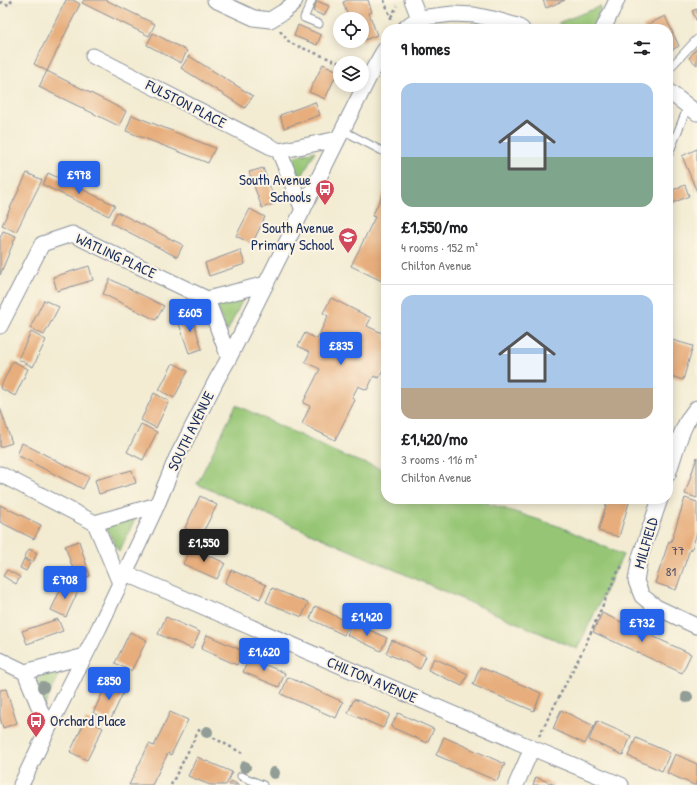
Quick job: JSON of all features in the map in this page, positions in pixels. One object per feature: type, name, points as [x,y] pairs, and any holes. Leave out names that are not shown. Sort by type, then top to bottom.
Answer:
[{"type":"street","points":[[215,0],[254,18],[270,20],[283,12],[293,4],[295,0]]},
{"type":"street","points":[[412,0],[419,18]]},
{"type":"street","points":[[606,24],[617,0]]},
{"type":"street","points":[[410,24],[419,18],[453,14],[493,19],[510,24]]},
{"type":"street","name":"FULSTON PLACE","points":[[93,56],[279,151]]},
{"type":"street","name":"SOUTH AVENUE","points":[[21,785],[85,656],[176,459],[229,358],[340,134],[381,56]]},
{"type":"street","points":[[673,95],[692,109]]},
{"type":"street","points":[[302,210],[279,151],[340,134]]},
{"type":"street","name":"WATLING PLACE","points":[[0,326],[42,244],[72,234],[207,299]]},
{"type":"street","points":[[229,358],[207,299],[266,284]]},
{"type":"street","points":[[673,459],[684,427],[697,408]]},
{"type":"street","points":[[0,474],[95,523],[122,578]]},
{"type":"street","name":"MILLFIELD","points":[[658,504],[640,556],[636,581],[642,596],[656,607],[696,626]]},
{"type":"street","points":[[95,523],[156,505]]},
{"type":"street","name":"CHILTON AVENUE","points":[[122,578],[621,785]]},
{"type":"street","points":[[0,660],[25,672],[85,656]]},
{"type":"street","points":[[25,672],[48,729]]},
{"type":"street","points":[[516,785],[532,748]]},
{"type":"lane","points":[[312,0],[304,18],[319,24]]},
{"type":"lane","points":[[673,65],[697,39]]},
{"type":"lane","points":[[673,146],[692,109]]},
{"type":"lane","points":[[340,134],[381,151]]},
{"type":"lane","points":[[241,776],[263,785]]},
{"type":"path","points":[[0,2],[10,5],[12,0]]},
{"type":"path","points":[[384,0],[397,24]]},
{"type":"path","points":[[270,20],[290,43],[333,60]]},
{"type":"path","points":[[532,748],[584,648],[616,575],[624,564]]},
{"type":"path","points":[[171,785],[200,730],[242,753]]},
{"type":"green space","points":[[601,6],[595,24],[558,23]]},
{"type":"green space","points":[[315,151],[298,184],[290,162],[293,157]]},
{"type":"green space","points":[[243,299],[227,332],[216,305],[221,302]]},
{"type":"green space","points":[[236,405],[346,457],[381,468],[381,504],[490,504],[561,527],[623,555],[577,649],[197,484]]},
{"type":"green space","points":[[135,519],[119,552],[104,525]]},
{"type":"green space","points":[[63,667],[44,707],[38,690],[38,682],[43,674]]},
{"type":"building","points":[[66,0],[73,0],[80,4],[47,71],[34,64]]},
{"type":"building","points":[[84,0],[106,0],[155,24],[149,36],[82,3]]},
{"type":"building","points":[[348,0],[368,0],[372,12],[347,12],[343,2]]},
{"type":"building","points":[[543,0],[565,0],[546,8]]},
{"type":"building","points":[[317,1],[329,6],[324,16],[313,11]]},
{"type":"building","points":[[697,9],[697,22],[692,11]]},
{"type":"building","points":[[369,13],[377,35],[369,38]]},
{"type":"building","points":[[665,16],[669,24],[649,24]]},
{"type":"building","points":[[298,25],[321,35],[317,45],[294,36]]},
{"type":"building","points":[[153,33],[187,51],[181,63],[147,45]]},
{"type":"building","points":[[673,33],[679,46],[673,49]]},
{"type":"building","points":[[697,48],[697,65],[689,58]]},
{"type":"building","points":[[189,56],[253,96],[245,108],[181,68]]},
{"type":"building","points":[[323,64],[333,69],[333,82],[325,99],[309,92]]},
{"type":"building","points":[[47,71],[126,111],[119,126],[39,87]]},
{"type":"building","points":[[315,102],[320,115],[284,128],[280,115]]},
{"type":"building","points":[[132,115],[215,148],[208,163],[126,131]]},
{"type":"building","points":[[697,149],[697,192],[682,156]]},
{"type":"building","points":[[263,168],[276,203],[262,208],[249,172]]},
{"type":"building","points":[[27,173],[42,180],[16,232],[2,225]]},
{"type":"building","points":[[48,173],[115,205],[109,216],[43,185]]},
{"type":"building","points":[[685,185],[689,196],[673,203],[673,190]]},
{"type":"building","points":[[381,198],[381,281],[351,266],[375,217],[372,216]]},
{"type":"building","points":[[250,209],[265,217],[252,244],[236,236]]},
{"type":"building","points":[[117,212],[183,245],[177,257],[111,223]]},
{"type":"building","points":[[3,231],[16,236],[0,275],[0,238]]},
{"type":"building","points":[[240,250],[245,264],[209,276],[205,263]]},
{"type":"building","points":[[89,266],[93,280],[57,291],[53,277]]},
{"type":"building","points":[[110,279],[164,306],[156,320],[103,294]]},
{"type":"building","points":[[331,298],[371,318],[367,326],[381,333],[381,374],[379,378],[374,376],[367,390],[358,386],[352,398],[355,400],[335,440],[302,424],[310,406],[303,403],[320,369],[305,362],[310,352],[298,346],[305,333],[317,339],[328,316],[323,313]]},
{"type":"building","points":[[44,300],[59,307],[44,335],[30,328]]},
{"type":"building","points":[[191,314],[202,349],[189,353],[177,318]]},
{"type":"building","points":[[31,332],[46,340],[33,367],[18,359]]},
{"type":"building","points":[[673,340],[693,346],[683,380],[673,377]]},
{"type":"building","points":[[13,361],[28,369],[15,396],[0,388]]},
{"type":"building","points":[[173,363],[188,371],[174,398],[159,390]]},
{"type":"building","points":[[154,393],[169,401],[156,428],[141,420]]},
{"type":"building","points":[[0,408],[12,443],[0,447]]},
{"type":"building","points":[[141,424],[157,432],[143,460],[127,452]]},
{"type":"building","points":[[22,443],[89,477],[83,489],[17,455]]},
{"type":"building","points":[[697,457],[697,498],[685,494]]},
{"type":"building","points":[[132,470],[136,483],[99,494],[95,480]]},
{"type":"building","points":[[200,496],[217,505],[201,536],[185,528]]},
{"type":"building","points":[[685,498],[697,502],[697,532],[676,590],[655,583],[669,541],[671,542]]},
{"type":"building","points":[[606,504],[629,504],[619,537],[598,531]]},
{"type":"building","points":[[0,505],[41,525],[34,539],[0,522]]},
{"type":"building","points":[[79,541],[90,576],[77,580],[65,546]]},
{"type":"building","points":[[191,547],[225,563],[217,579],[183,564]]},
{"type":"building","points":[[29,549],[37,553],[33,562],[24,558]]},
{"type":"building","points":[[24,559],[30,563],[26,571],[20,568]]},
{"type":"building","points":[[7,570],[20,577],[16,584],[3,576]]},
{"type":"building","points":[[231,570],[266,585],[260,599],[225,583]]},
{"type":"building","points":[[64,582],[79,589],[66,617],[51,610]]},
{"type":"building","points":[[272,588],[308,603],[302,617],[266,602]]},
{"type":"building","points":[[315,606],[350,623],[344,635],[310,619]]},
{"type":"building","points":[[602,613],[691,654],[682,673],[593,632]]},
{"type":"building","points":[[166,617],[200,632],[192,649],[158,634]]},
{"type":"building","points":[[58,619],[63,631],[27,644],[22,631]]},
{"type":"building","points":[[352,622],[387,638],[381,651],[347,635]]},
{"type":"building","points":[[130,632],[147,640],[131,671],[115,663]]},
{"type":"building","points":[[207,635],[243,651],[237,665],[201,649]]},
{"type":"building","points":[[392,640],[426,656],[420,669],[386,653]]},
{"type":"building","points":[[249,658],[285,673],[279,687],[243,672]]},
{"type":"building","points":[[434,658],[468,674],[462,686],[428,670]]},
{"type":"building","points":[[480,667],[541,693],[534,711],[473,685]]},
{"type":"building","points":[[288,677],[343,702],[336,718],[281,694]]},
{"type":"building","points":[[108,681],[125,689],[110,721],[93,713]]},
{"type":"building","points":[[6,689],[17,723],[3,728],[0,718],[0,690]]},
{"type":"building","points":[[354,699],[390,714],[383,728],[348,713]]},
{"type":"building","points":[[561,710],[594,726],[585,744],[553,729]]},
{"type":"building","points":[[170,712],[188,720],[171,755],[168,753],[152,785],[129,785],[149,744],[154,746]]},
{"type":"building","points":[[398,713],[434,729],[427,743],[391,727]]},
{"type":"building","points":[[86,719],[103,728],[87,760],[70,752]]},
{"type":"building","points":[[597,721],[631,736],[623,755],[589,740]]},
{"type":"building","points":[[444,737],[505,764],[497,781],[436,755]]},
{"type":"building","points":[[636,738],[670,753],[662,771],[628,756]]},
{"type":"building","points":[[675,754],[697,764],[697,785],[667,773]]},
{"type":"building","points":[[197,757],[232,772],[226,785],[210,785],[188,776]]},
{"type":"building","points":[[536,777],[555,785],[533,785]]},
{"type":"building","points":[[231,781],[239,785],[229,785]]},
{"type":"place","name":"South Avenue Schools","points":[[325,206]]},
{"type":"place","name":"South Avenue Primary School","points":[[348,254]]},
{"type":"place","name":"Orchard Place","points":[[36,738]]}]
